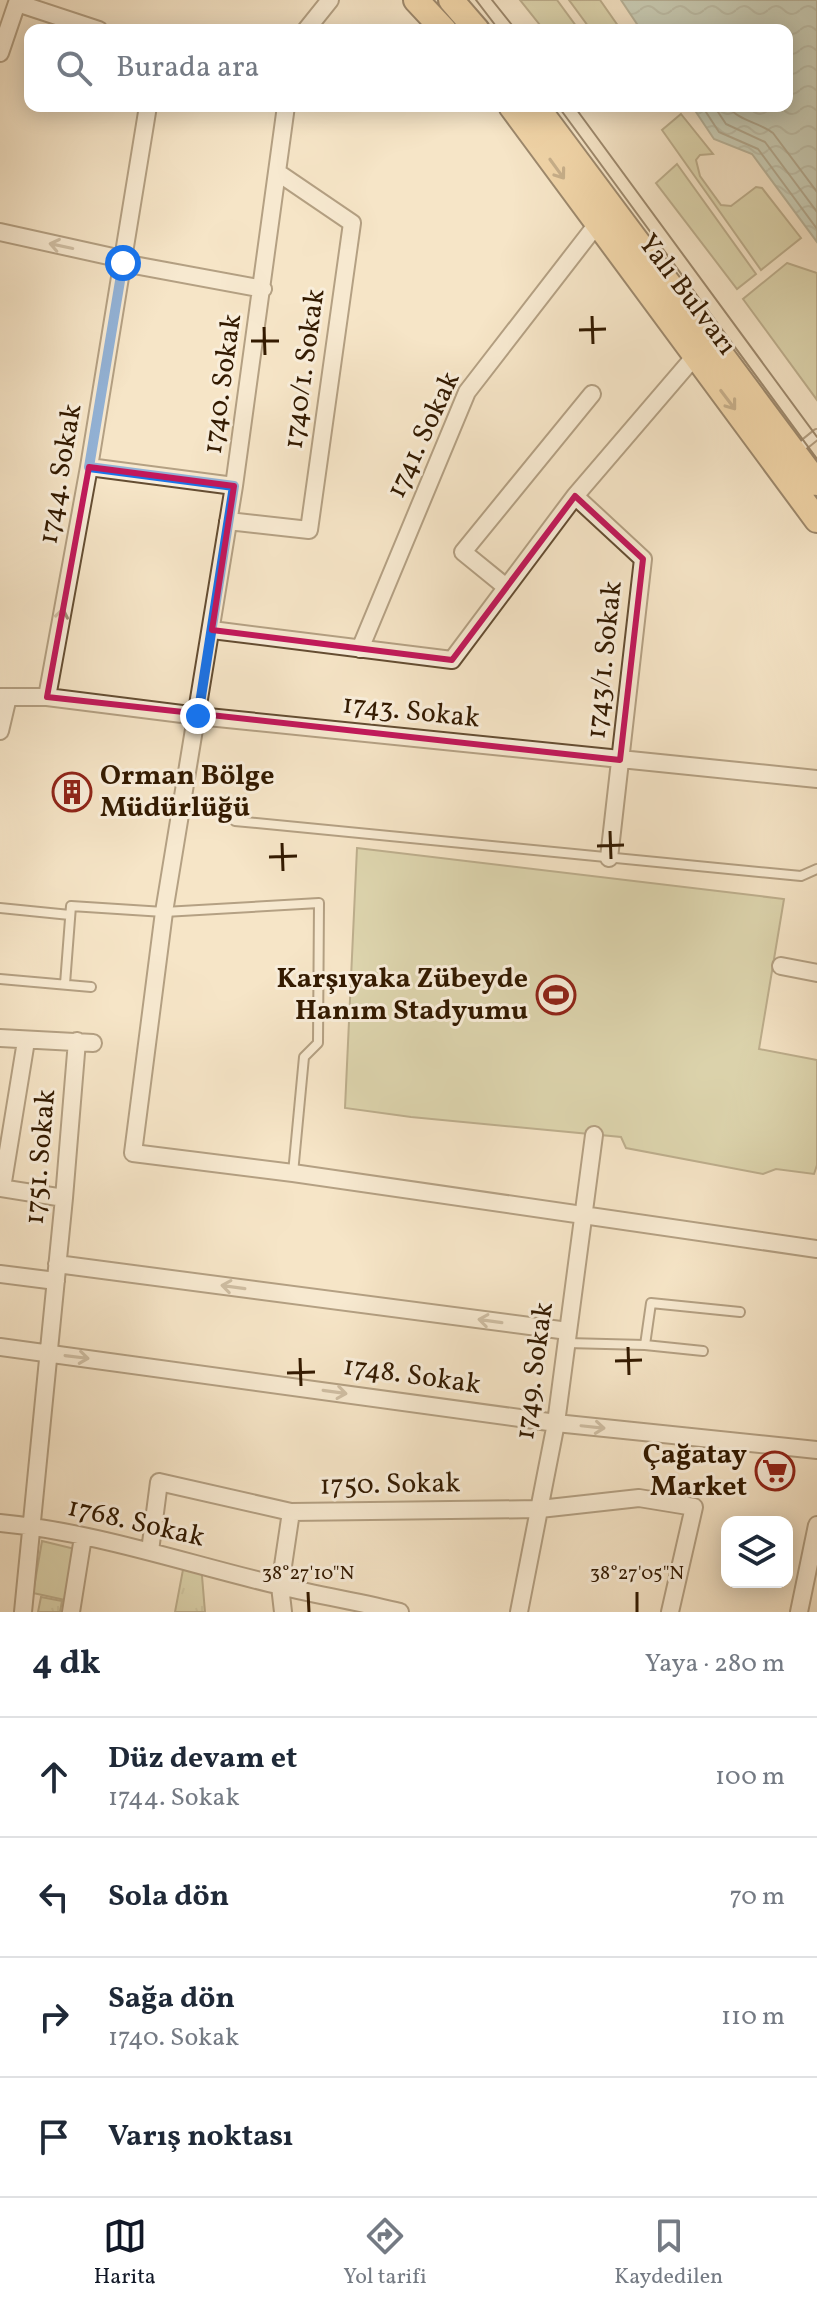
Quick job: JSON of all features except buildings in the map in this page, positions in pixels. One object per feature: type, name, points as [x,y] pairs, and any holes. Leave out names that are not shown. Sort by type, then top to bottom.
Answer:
[{"type":"main road","points":[[416,0],[438,24]]},
{"type":"main road","points":[[451,0],[472,24]]},
{"type":"main road","name":"Yalı Bulvarı","points":[[515,112],[817,520]]},
{"type":"main road","name":"Yalı Bulvarı","points":[[540,112],[817,483]]},
{"type":"street","points":[[311,24],[330,0]]},
{"type":"street","points":[[1,47],[18,2],[82,24]]},
{"type":"street","points":[[123,261],[147,112]]},
{"type":"street","name":"1740. Sokak","points":[[285,112],[234,486],[164,912],[133,1153],[293,1173]]},
{"type":"street","name":"1740/1. Sokak","points":[[228,521],[309,530],[352,223],[277,172]]},
{"type":"street","name":"1741. Sokak","points":[[360,649],[467,392],[597,224]]},
{"type":"street","points":[[0,232],[263,289]]},
{"type":"street","name":"1744. Sokak","points":[[47,697],[123,261]]},
{"type":"street","points":[[212,630],[452,660],[575,496],[695,356]]},
{"type":"street","points":[[506,587],[463,552],[592,394]]},
{"type":"street","points":[[89,467],[234,486]]},
{"type":"street","name":"1743/1. Sokak","points":[[575,496],[643,559],[609,858]]},
{"type":"street","points":[[0,731],[4,697]]},
{"type":"street","name":"1743. Sokak","points":[[4,697],[47,697],[198,716],[817,779]]},
{"type":"street","points":[[781,966],[817,973]]},
{"type":"street","points":[[0,1038],[26,1041],[1,1188],[64,1198]]},
{"type":"street","name":"1751. Sokak","points":[[23,1612],[64,1198],[85,1042],[26,1041]]},
{"type":"street","name":"1749. Sokak","points":[[519,1612],[556,1423],[594,1135]]},
{"type":"street","points":[[293,1173],[817,1249]]},
{"type":"street","points":[[0,1274],[57,1272],[567,1337]]},
{"type":"street","name":"1748. Sokak","points":[[0,1347],[556,1423],[817,1450]]},
{"type":"street","name":"1750. Sokak","points":[[150,1551],[159,1482],[291,1512],[540,1509],[639,1498],[694,1507],[670,1612]]},
{"type":"street","points":[[283,1612],[280,1586],[291,1512]]},
{"type":"street","name":"1768. Sokak","points":[[0,1523],[32,1526],[150,1551],[280,1586],[400,1612]]},
{"type":"street","points":[[799,1612],[817,1525]]},
{"type":"street","points":[[71,1612],[83,1537]]},
{"type":"lane","points":[[795,452],[817,434]]},
{"type":"lane","points":[[235,821],[801,876],[817,869]]},
{"type":"lane","points":[[65,984],[71,906],[164,912],[319,903],[318,1043],[304,1057],[293,1173]]},
{"type":"lane","points":[[0,908],[70,915]]},
{"type":"lane","points":[[0,979],[91,987]]},
{"type":"lane","points":[[645,1345],[651,1303],[740,1312]]},
{"type":"lane","points":[[567,1337],[703,1351]]},
{"type":"highlighted area","points":[[89,467],[234,486],[212,630],[452,660],[575,496],[643,559],[620,760],[47,697]]},
{"type":"green space","points":[[520,0],[557,0],[575,24],[539,24]]},
{"type":"green space","points":[[569,0],[600,0],[617,24],[587,24]]},
{"type":"green space","points":[[681,114],[713,154],[700,155],[696,160],[700,176],[721,205],[731,206],[756,187],[762,188],[801,238],[761,270],[662,130]]},
{"type":"green space","points":[[677,164],[756,274],[737,289],[656,183]]},
{"type":"green space","points":[[787,263],[817,273],[817,400],[743,299]]},
{"type":"green space","name":"Karşıyaka Zübeyde Hanım Stadyumu","points":[[357,848],[784,899],[759,1049],[817,1060],[817,1165],[814,1174],[776,1169],[763,1174],[626,1148],[621,1137],[345,1108]]},
{"type":"green space","points":[[42,1541],[75,1549],[65,1600],[33,1593]]},
{"type":"green space","points":[[185,1559],[201,1564],[205,1612],[175,1612]]},
{"type":"green space","points":[[41,1597],[62,1601],[60,1612],[38,1612]]},
{"type":"water","points":[[621,0],[817,0],[817,242],[752,154],[714,139],[696,112],[793,112],[793,24],[637,24]]},
{"type":"tram line","points":[[476,0],[494,24]]},
{"type":"tram line","points":[[492,0],[511,24]]},
{"type":"tram line","points":[[562,112],[817,459]]},
{"type":"tram line","points":[[578,112],[817,437]]},
{"type":"place","name":"Orman Bölge Müdürlüğü","points":[[72,792]]},
{"type":"place","name":"Karşıyaka Zübeyde Hanım Stadyumu","points":[[556,995]]},
{"type":"place","name":"Çağatay Market","points":[[775,1471]]},
{"type":"route","points":[[123,263],[89,467],[234,486],[198,716]]}]
